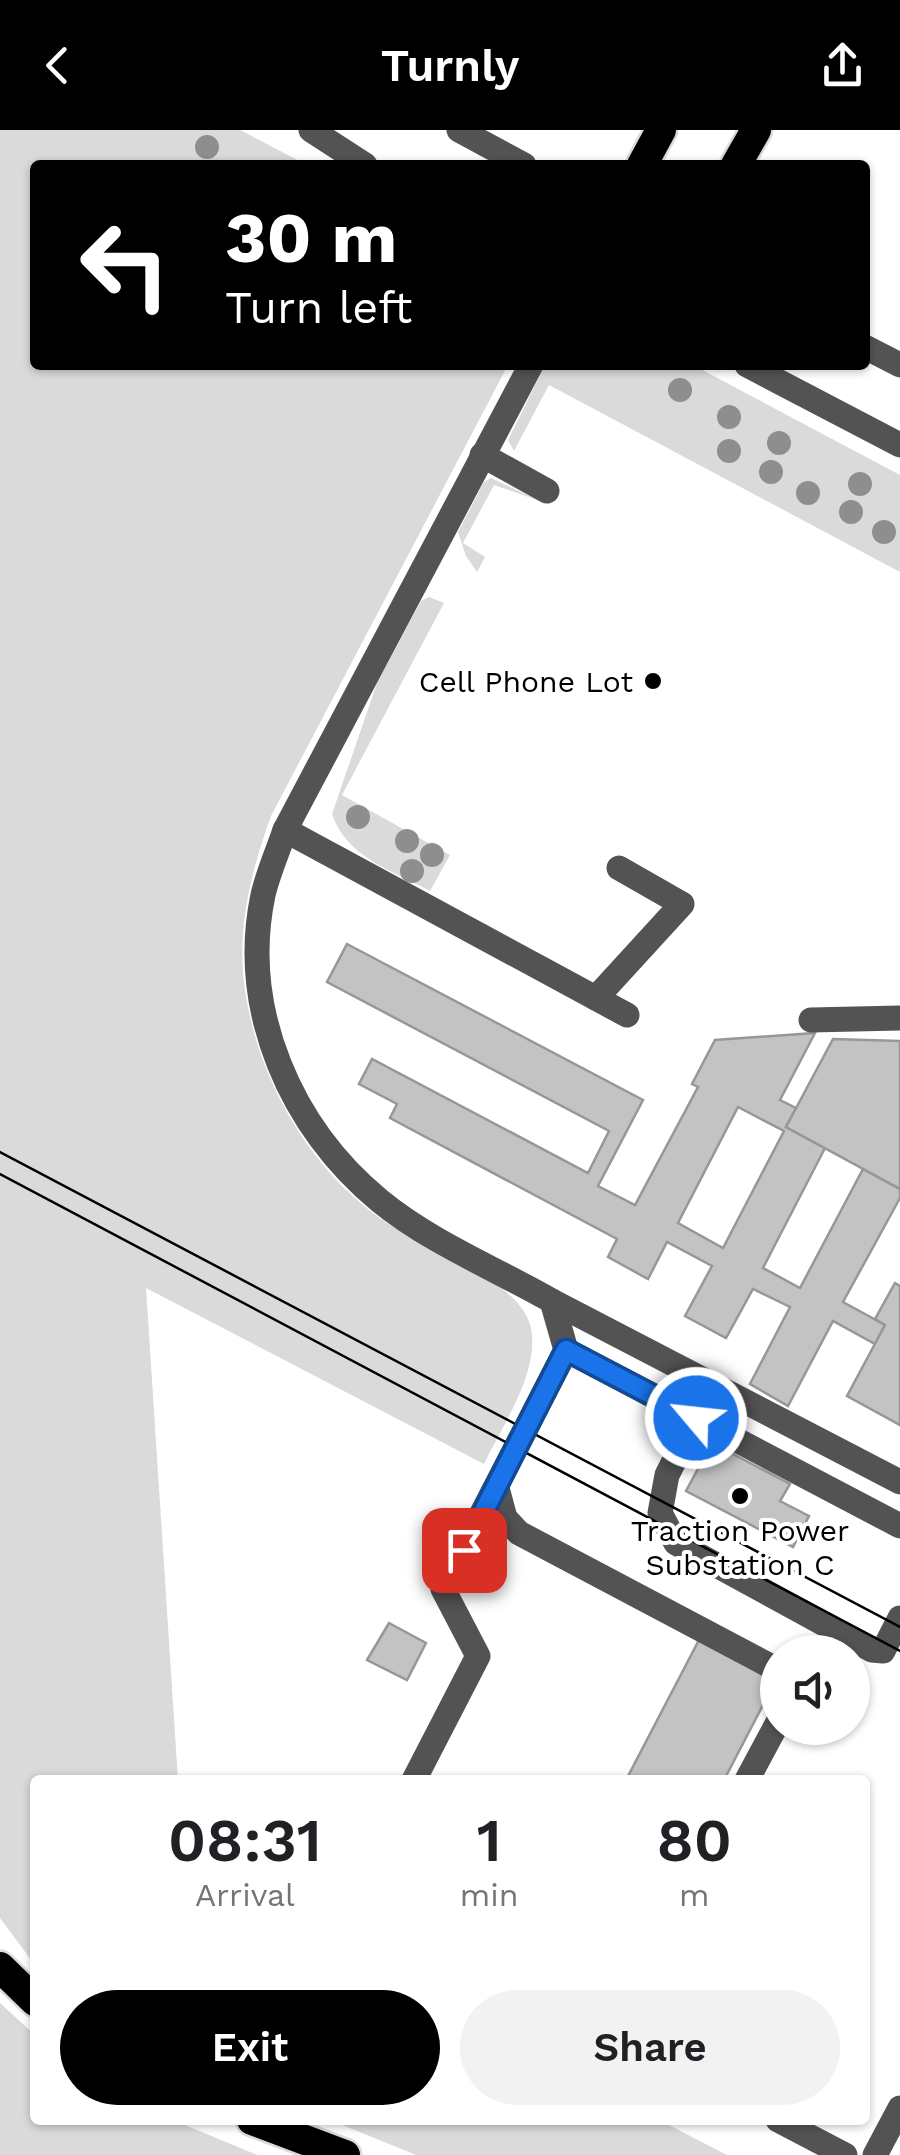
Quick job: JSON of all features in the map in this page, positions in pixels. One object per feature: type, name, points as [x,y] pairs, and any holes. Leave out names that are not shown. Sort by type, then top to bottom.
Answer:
[{"type":"highway","points":[[645,160],[661,130]]},
{"type":"highway","points":[[739,160],[755,132]]},
{"type":"highway","points":[[748,160],[755,132]]},
{"type":"highway","points":[[0,1967],[30,1996]]},
{"type":"highway","points":[[265,2125],[344,2155]]},
{"type":"street","points":[[311,130],[357,160]]},
{"type":"street","points":[[459,130],[515,160]]},
{"type":"street","points":[[870,350],[900,365]]},
{"type":"street","points":[[527,370],[285,830],[264,893],[258,974],[269,1036],[312,1130],[344,1168],[382,1203],[552,1300],[900,1482]]},
{"type":"street","points":[[757,370],[900,444]]},
{"type":"street","points":[[482,455],[546,491]]},
{"type":"street","points":[[285,830],[628,1015]]},
{"type":"street","points":[[596,998],[682,904],[619,868]]},
{"type":"street","points":[[810,1020],[900,1018]]},
{"type":"street","points":[[417,1775],[478,1656],[443,1588],[566,1350],[552,1300]]},
{"type":"street","points":[[566,1350],[900,1526]]},
{"type":"street","points":[[696,1418],[667,1476],[660,1513],[676,1543],[872,1650],[883,1651],[900,1618]]},
{"type":"street","points":[[497,1488],[505,1518],[519,1534],[760,1661]]},
{"type":"street","points":[[750,1775],[766,1745]]},
{"type":"street","points":[[876,2155],[900,2108]]},
{"type":"street","points":[[788,2125],[845,2155]]},
{"type":"shaded area","points":[[0,130],[240,130],[297,160],[30,160],[30,370],[505,370],[271,816],[249,892],[242,952],[248,1008],[257,1044],[288,1113],[308,1145],[358,1201],[387,1223],[470,1267],[510,1295],[524,1311],[531,1328],[530,1362],[518,1398],[484,1464],[146,1288],[178,1775],[30,1775],[30,1958],[0,1918]]},
{"type":"shaded area","points":[[543,370],[702,370],[900,475],[900,572],[549,385],[514,451],[508,440]]},
{"type":"shaded area","points":[[491,478],[540,501],[494,485],[463,543],[485,557],[477,572],[466,556],[458,532],[484,482]]},
{"type":"shaded area","points":[[429,597],[444,603],[342,795],[450,855],[430,891],[359,852],[332,814],[377,683],[421,601]]},
{"type":"shaded area","points":[[0,2003],[30,2030],[30,2125],[185,2125],[257,2155],[0,2155]]},
{"type":"shaded area","points":[[342,2125],[669,2125],[727,2155],[416,2155]]},
{"type":"building","points":[[347,944],[643,1100],[598,1186],[635,1205],[698,1087],[692,1084],[715,1040],[815,1033],[780,1100],[796,1108],[786,1127],[825,1148],[763,1268],[800,1288],[863,1169],[900,1189],[900,1198],[843,1302],[885,1325],[875,1344],[833,1321],[788,1406],[750,1384],[790,1307],[753,1289],[726,1338],[685,1316],[712,1266],[667,1242],[648,1279],[608,1257],[617,1239],[390,1118],[397,1104],[359,1084],[372,1059],[588,1173],[609,1131],[327,982]],"holes":[[[738,1107],[784,1131],[723,1248],[678,1223]]]},
{"type":"building","points":[[833,1039],[900,1041],[900,1189],[786,1127]]},
{"type":"building","points":[[895,1283],[900,1286],[900,1425],[847,1396],[885,1325],[875,1319]]},
{"type":"building","name":"Traction Power Substation C","points":[[712,1443],[790,1484],[780,1501],[809,1516],[793,1547],[686,1491]]},
{"type":"building","points":[[389,1623],[426,1643],[407,1680],[367,1660]]},
{"type":"building","points":[[699,1640],[760,1672],[760,1711],[727,1775],[629,1775]]},
{"type":"tram line","points":[[0,1152],[900,1627]]},
{"type":"tram line","points":[[0,1174],[900,1651]]},
{"type":"place","name":"Cell Phone Lot","points":[[653,681]]},
{"type":"place","name":"Traction Power Substation C","points":[[740,1496]]},
{"type":"route","points":[[464,1550],[566,1350],[696,1418]]}]
